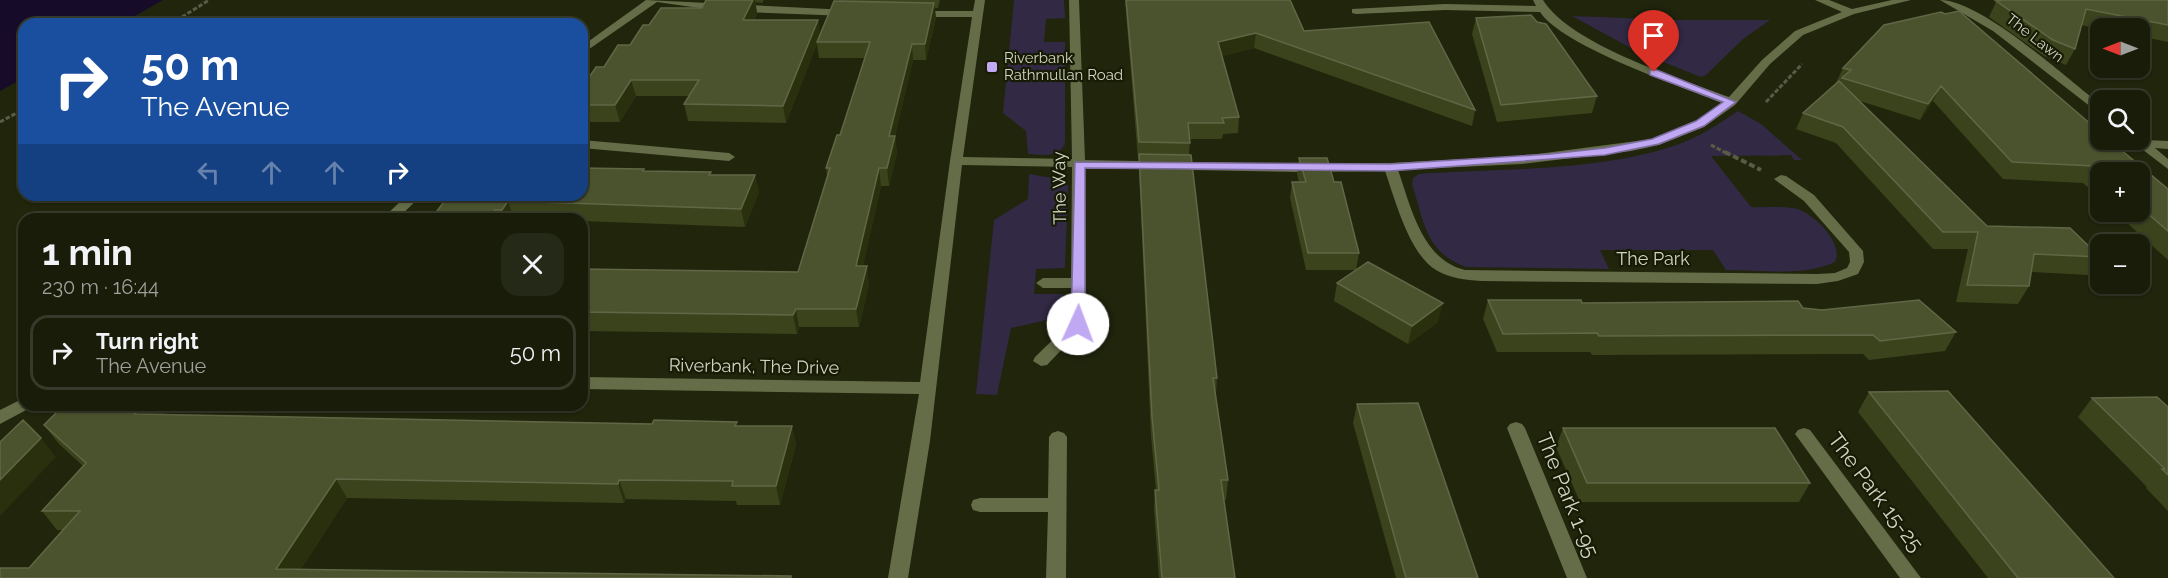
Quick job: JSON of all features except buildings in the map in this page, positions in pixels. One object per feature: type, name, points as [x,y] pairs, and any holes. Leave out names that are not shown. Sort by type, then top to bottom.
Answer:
[{"type":"street","points":[[588,47],[653,0]]},
{"type":"street","points":[[660,0],[720,8],[859,13]]},
{"type":"street","points":[[898,578],[921,441],[956,161],[980,0]]},
{"type":"street","name":"The Way","points":[[1041,361],[1078,324],[1079,164],[1074,0]]},
{"type":"street","points":[[1820,0],[1851,12]]},
{"type":"street","points":[[956,161],[1390,167],[1605,152],[1655,142],[1700,124],[1731,102],[1766,62],[1799,33],[1851,12],[1906,0]]},
{"type":"street","name":"The Lawn","points":[[1945,0],[1997,29],[2090,102]]},
{"type":"street","points":[[1356,11],[1539,4],[1569,31],[1608,52],[1731,102]]},
{"type":"street","points":[[906,14],[977,14]]},
{"type":"street","points":[[2150,143],[2168,145]]},
{"type":"street","points":[[588,145],[729,157]]},
{"type":"street","points":[[2149,150],[2168,165]]},
{"type":"street","name":"The Park","points":[[1390,167],[1422,250],[1436,264],[1451,272],[1481,277],[1817,279],[1838,277],[1853,271],[1857,262],[1856,252],[1809,198],[1781,179]]},
{"type":"street","points":[[396,213],[409,201]]},
{"type":"street","points":[[1043,283],[1080,283]]},
{"type":"street","name":"Riverbank, The Drive","points":[[588,383],[926,388]]},
{"type":"street","points":[[0,418],[18,408]]},
{"type":"street","name":"The Park 1-95","points":[[1516,428],[1577,578]]},
{"type":"street","name":"The Park 15-25","points":[[1804,434],[1911,578]]},
{"type":"street","points":[[1056,578],[1058,437]]},
{"type":"street","points":[[980,506],[1057,505]]},
{"type":"path","points":[[180,18],[209,0]]},
{"type":"path","points":[[1764,105],[1803,63]]},
{"type":"path","points":[[0,122],[18,112]]},
{"type":"path","points":[[1683,132],[1781,179]]},
{"type":"shaded area","points":[[0,0],[163,0],[132,18],[18,18],[18,81],[0,91]]},
{"type":"shaded area","points":[[1014,0],[1064,0],[1065,18],[1046,19],[1044,42],[1065,42],[1065,144],[1054,154],[1028,154],[1026,131],[1003,113]]},
{"type":"shaded area","points":[[1572,16],[1679,20],[1770,20],[1743,39],[1706,75],[1701,77],[1638,52]]},
{"type":"shaded area","points":[[1738,111],[1761,124],[1802,160],[1794,160],[1791,155],[1711,156],[1751,207],[1793,208],[1817,221],[1831,237],[1835,246],[1837,254],[1835,262],[1809,270],[1726,270],[1713,250],[1600,250],[1609,269],[1466,267],[1452,261],[1442,253],[1428,235],[1412,185],[1413,178],[1419,174],[1586,164],[1651,152],[1697,136]]},
{"type":"shaded area","points":[[1029,174],[1058,179],[1068,185],[1065,268],[1036,269],[1034,294],[1064,294],[1047,320],[1011,328],[997,395],[976,394],[994,220],[1028,199]]},
{"type":"place","name":"Riverbank Rathmullan Road","points":[[992,67]]},
{"type":"route","points":[[1078,324],[1079,164],[1299,168],[1390,167],[1494,162],[1605,152],[1655,142],[1683,132],[1700,124],[1731,102],[1654,72]]}]
